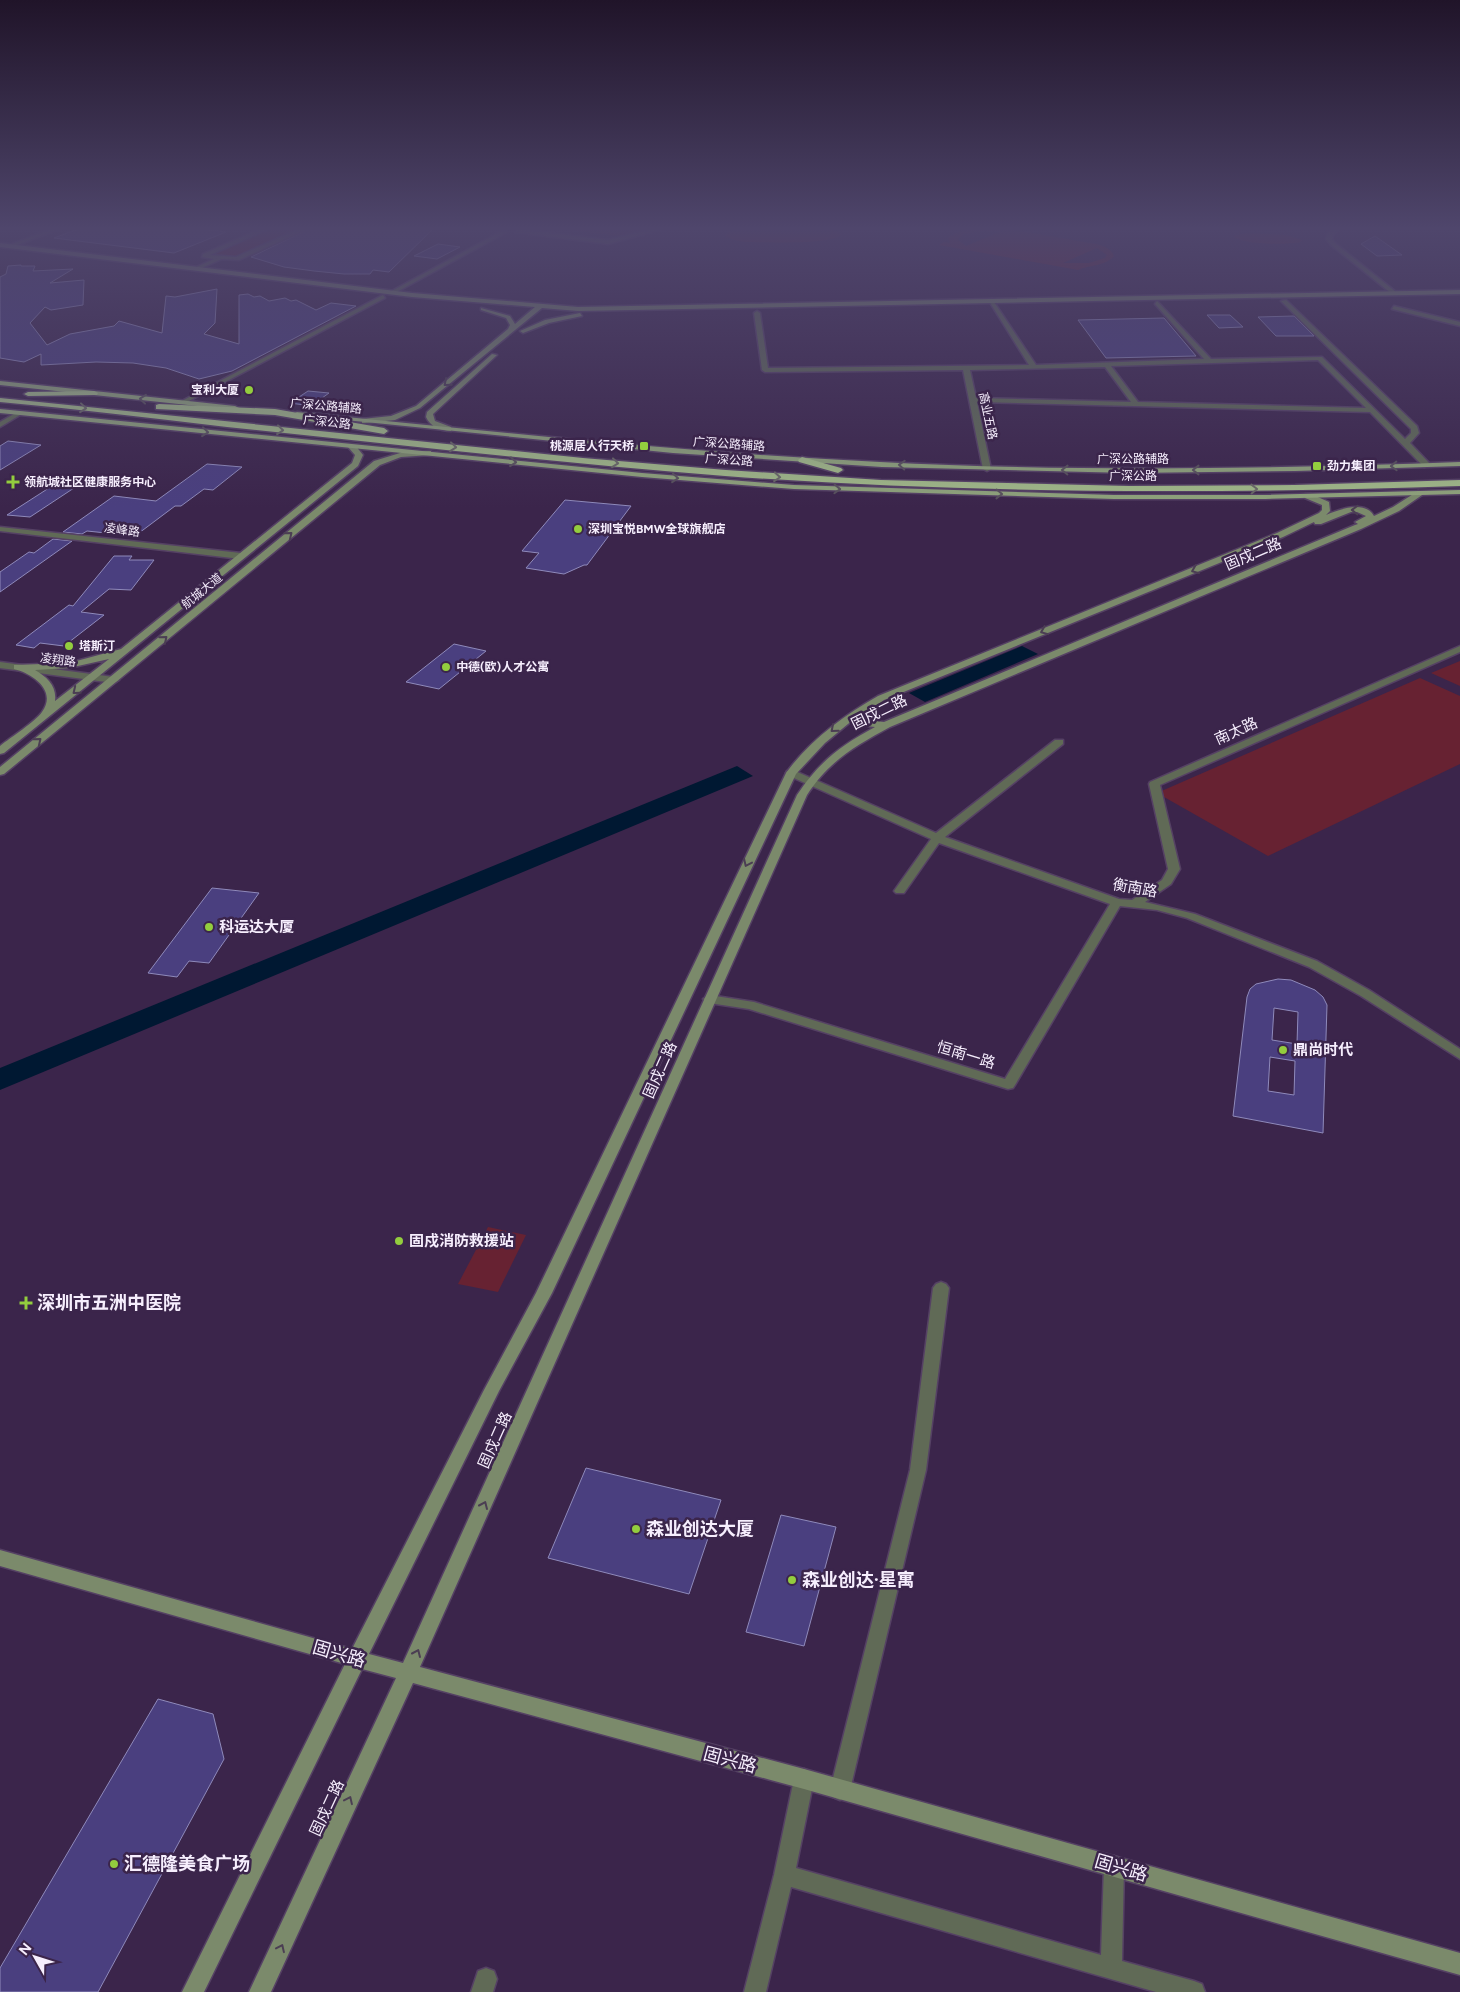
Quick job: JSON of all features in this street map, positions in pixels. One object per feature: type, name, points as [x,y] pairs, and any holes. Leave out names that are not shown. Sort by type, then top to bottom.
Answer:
[{"type":"highway","name":"广深公路","points":[[0,392],[651,457],[838,470],[967,476],[1112,479],[1460,473]]},
{"type":"highway","points":[[28,394],[94,393]]},
{"type":"highway","name":"广深公路","points":[[0,400],[645,466],[752,475],[957,486],[1114,489],[1258,489],[1460,484]]},
{"type":"highway","points":[[144,407],[275,412],[384,431]]},
{"type":"highway","points":[[223,423],[272,439]]},
{"type":"highway","points":[[802,460],[838,470]]},
{"type":"highway","points":[[699,480],[752,475]]},
{"type":"main road","points":[[511,322],[513,325],[511,330]]},
{"type":"main road","points":[[366,421],[392,418],[418,407],[521,322]]},
{"type":"main road","points":[[515,337],[534,322]]},
{"type":"main road","points":[[523,331],[549,322]]},
{"type":"main road","points":[[448,428],[431,421],[429,413],[500,350]]},
{"type":"main road","name":"广深公路辅路","points":[[0,383],[181,403],[661,450],[802,460],[988,469],[1257,470],[1460,464]]},
{"type":"main road","points":[[0,411],[352,447],[699,480],[794,487],[963,494],[1123,497],[1308,496],[1460,492]]},
{"type":"main road","name":"航城大道","points":[[0,751],[94,677],[359,459],[357,451],[352,447]]},
{"type":"main road","name":"航城大道","points":[[0,772],[383,460],[400,455],[430,453]]},
{"type":"main road","points":[[325,488],[339,485],[345,488],[344,490]]},
{"type":"main road","name":"固戍二路","points":[[260,1992],[544,1372],[709,999],[810,783],[821,768],[836,753],[886,725],[1384,516],[1421,493]]},
{"type":"main road","name":"固戍二路","points":[[193,1992],[492,1390],[544,1293],[791,773],[817,744],[858,711],[900,690],[1280,535],[1322,516],[1326,511],[1326,504],[1308,496]]},
{"type":"main road","points":[[1280,535],[1347,510],[1359,510],[1370,515],[1368,518],[1334,533],[1313,546]]},
{"type":"main road","points":[[17,667],[49,668],[84,663],[115,653],[138,640]]},
{"type":"main road","points":[[17,667],[39,676],[50,690],[52,698],[45,716]]},
{"type":"main road","points":[[858,711],[856,716],[862,723],[877,726],[886,725]]},
{"type":"main road","name":"固兴路","points":[[0,1558],[357,1659],[1114,1866],[1460,1964]]},
{"type":"street","points":[[181,403],[335,322]]},
{"type":"street","points":[[758,322],[765,370],[1034,367],[1320,358],[1428,465]]},
{"type":"street","points":[[1005,322],[1034,367]]},
{"type":"street","points":[[1174,322],[1209,361]]},
{"type":"street","points":[[1305,322],[1414,428],[1415,433],[1406,444]]},
{"type":"street","points":[[1106,364],[1136,404]]},
{"type":"street","name":"高业五路","points":[[966,368],[988,469]]},
{"type":"street","points":[[973,400],[1372,410]]},
{"type":"street","points":[[0,425],[21,412]]},
{"type":"street","name":"凌峰路","points":[[0,529],[241,556]]},
{"type":"street","name":"南太路","points":[[1135,904],[1167,882],[1174,869],[1154,784],[1460,649]]},
{"type":"street","name":"凌翔路","points":[[0,665],[114,680]]},
{"type":"street","points":[[900,891],[936,838],[1059,742]]},
{"type":"street","name":"衡南路","points":[[791,773],[936,838],[1117,902],[1157,907],[1191,916],[1313,964],[1365,993],[1460,1055]]},
{"type":"street","name":"恒南一路","points":[[709,999],[750,1005],[1008,1085],[1117,902]]},
{"type":"street","points":[[840,1790],[918,1470],[941,1288]]},
{"type":"street","points":[[755,1992],[784,1875],[804,1780]]},
{"type":"street","points":[[1111,1968],[1114,1866]]},
{"type":"street","points":[[784,1875],[1194,1992]]},
{"type":"shaded area","points":[[1460,661],[1460,686],[1431,673]]},
{"type":"shaded area","points":[[1420,678],[1460,696],[1460,764],[1268,856],[1157,793]]},
{"type":"shaded area","points":[[488,1227],[526,1235],[498,1292],[458,1284]]},
{"type":"water","points":[[1022,646],[1038,654],[925,702],[909,693]]},
{"type":"water","points":[[737,766],[753,776],[0,1090],[0,1068]]},
{"type":"building","points":[[0,322],[31,322],[47,345],[70,334],[114,326],[118,322],[162,333],[163,322],[215,322],[204,334],[239,344],[239,322],[326,322],[232,371],[199,379],[166,368],[133,363],[96,362],[41,365],[41,354],[24,362],[0,358]]},
{"type":"building","points":[[1079,322],[1167,322],[1196,356],[1106,358]]},
{"type":"building","points":[[1213,322],[1238,322],[1243,327],[1219,328]]},
{"type":"building","points":[[1263,322],[1300,322],[1314,336],[1276,336]]},
{"type":"building","points":[[308,391],[329,393],[311,406],[290,403]]},
{"type":"building","points":[[8,441],[41,445],[0,470],[0,446]]},
{"type":"building","points":[[207,464],[242,467],[213,490],[204,489],[181,506],[175,506],[135,536],[87,531],[82,534],[63,532],[114,496],[156,501]]},
{"type":"building","points":[[52,486],[74,488],[30,517],[7,515]]},
{"type":"building","name":"深圳宝悦BMW全球旗舰店","points":[[565,500],[631,506],[587,565],[564,574],[526,568],[539,553],[522,551]]},
{"type":"building","points":[[53,539],[72,541],[0,592],[0,572],[29,552],[34,553]]},
{"type":"building","points":[[114,556],[132,556],[129,560],[154,560],[131,590],[109,589],[81,612],[104,615],[64,646],[40,643],[34,648],[16,645],[69,605],[73,606]]},
{"type":"building","name":"中德(欧)人才公寓","points":[[454,644],[486,651],[439,689],[406,682]]},
{"type":"building","name":"科运达大厦","points":[[212,888],[259,893],[209,963],[189,961],[177,977],[148,973]]},
{"type":"building","name":"鼎尚时代","points":[[1278,979],[1291,980],[1315,990],[1323,997],[1327,1005],[1323,1133],[1233,1116],[1247,997],[1250,989],[1256,984]],"holes":[[[1274,1008],[1298,1012],[1297,1044],[1272,1040]],[[1270,1057],[1295,1061],[1294,1095],[1268,1091]]]},
{"type":"building","name":"森业创达大厦","points":[[586,1468],[721,1500],[689,1594],[548,1558]]},
{"type":"building","name":"森业创达·星寓","points":[[781,1515],[836,1527],[804,1646],[746,1632]]},
{"type":"building","name":"汇德隆美食广场","points":[[158,1699],[213,1714],[224,1759],[98,1992],[0,1992],[0,1968]]},
{"type":"place","name":"宝利大厦","points":[[249,390]]},
{"type":"place","name":"桃源居人行天桥","points":[[644,446]]},
{"type":"place","name":"劲力集团","points":[[1317,466]]},
{"type":"place","name":"领航城社区健康服务中心","points":[[13,482]]},
{"type":"place","name":"深圳宝悦BMW全球旗舰店","points":[[578,529]]},
{"type":"place","name":"塔斯汀","points":[[69,646]]},
{"type":"place","name":"中德(欧)人才公寓","points":[[446,667]]},
{"type":"place","name":"科运达大厦","points":[[209,927]]},
{"type":"place","name":"鼎尚时代","points":[[1283,1050]]},
{"type":"place","name":"固戍消防救援站","points":[[399,1241]]},
{"type":"place","name":"深圳市五洲中医院","points":[[26,1303]]},
{"type":"place","name":"森业创达大厦","points":[[636,1529]]},
{"type":"place","name":"森业创达·星寓","points":[[792,1580]]},
{"type":"place","name":"汇德隆美食广场","points":[[114,1864]]}]
